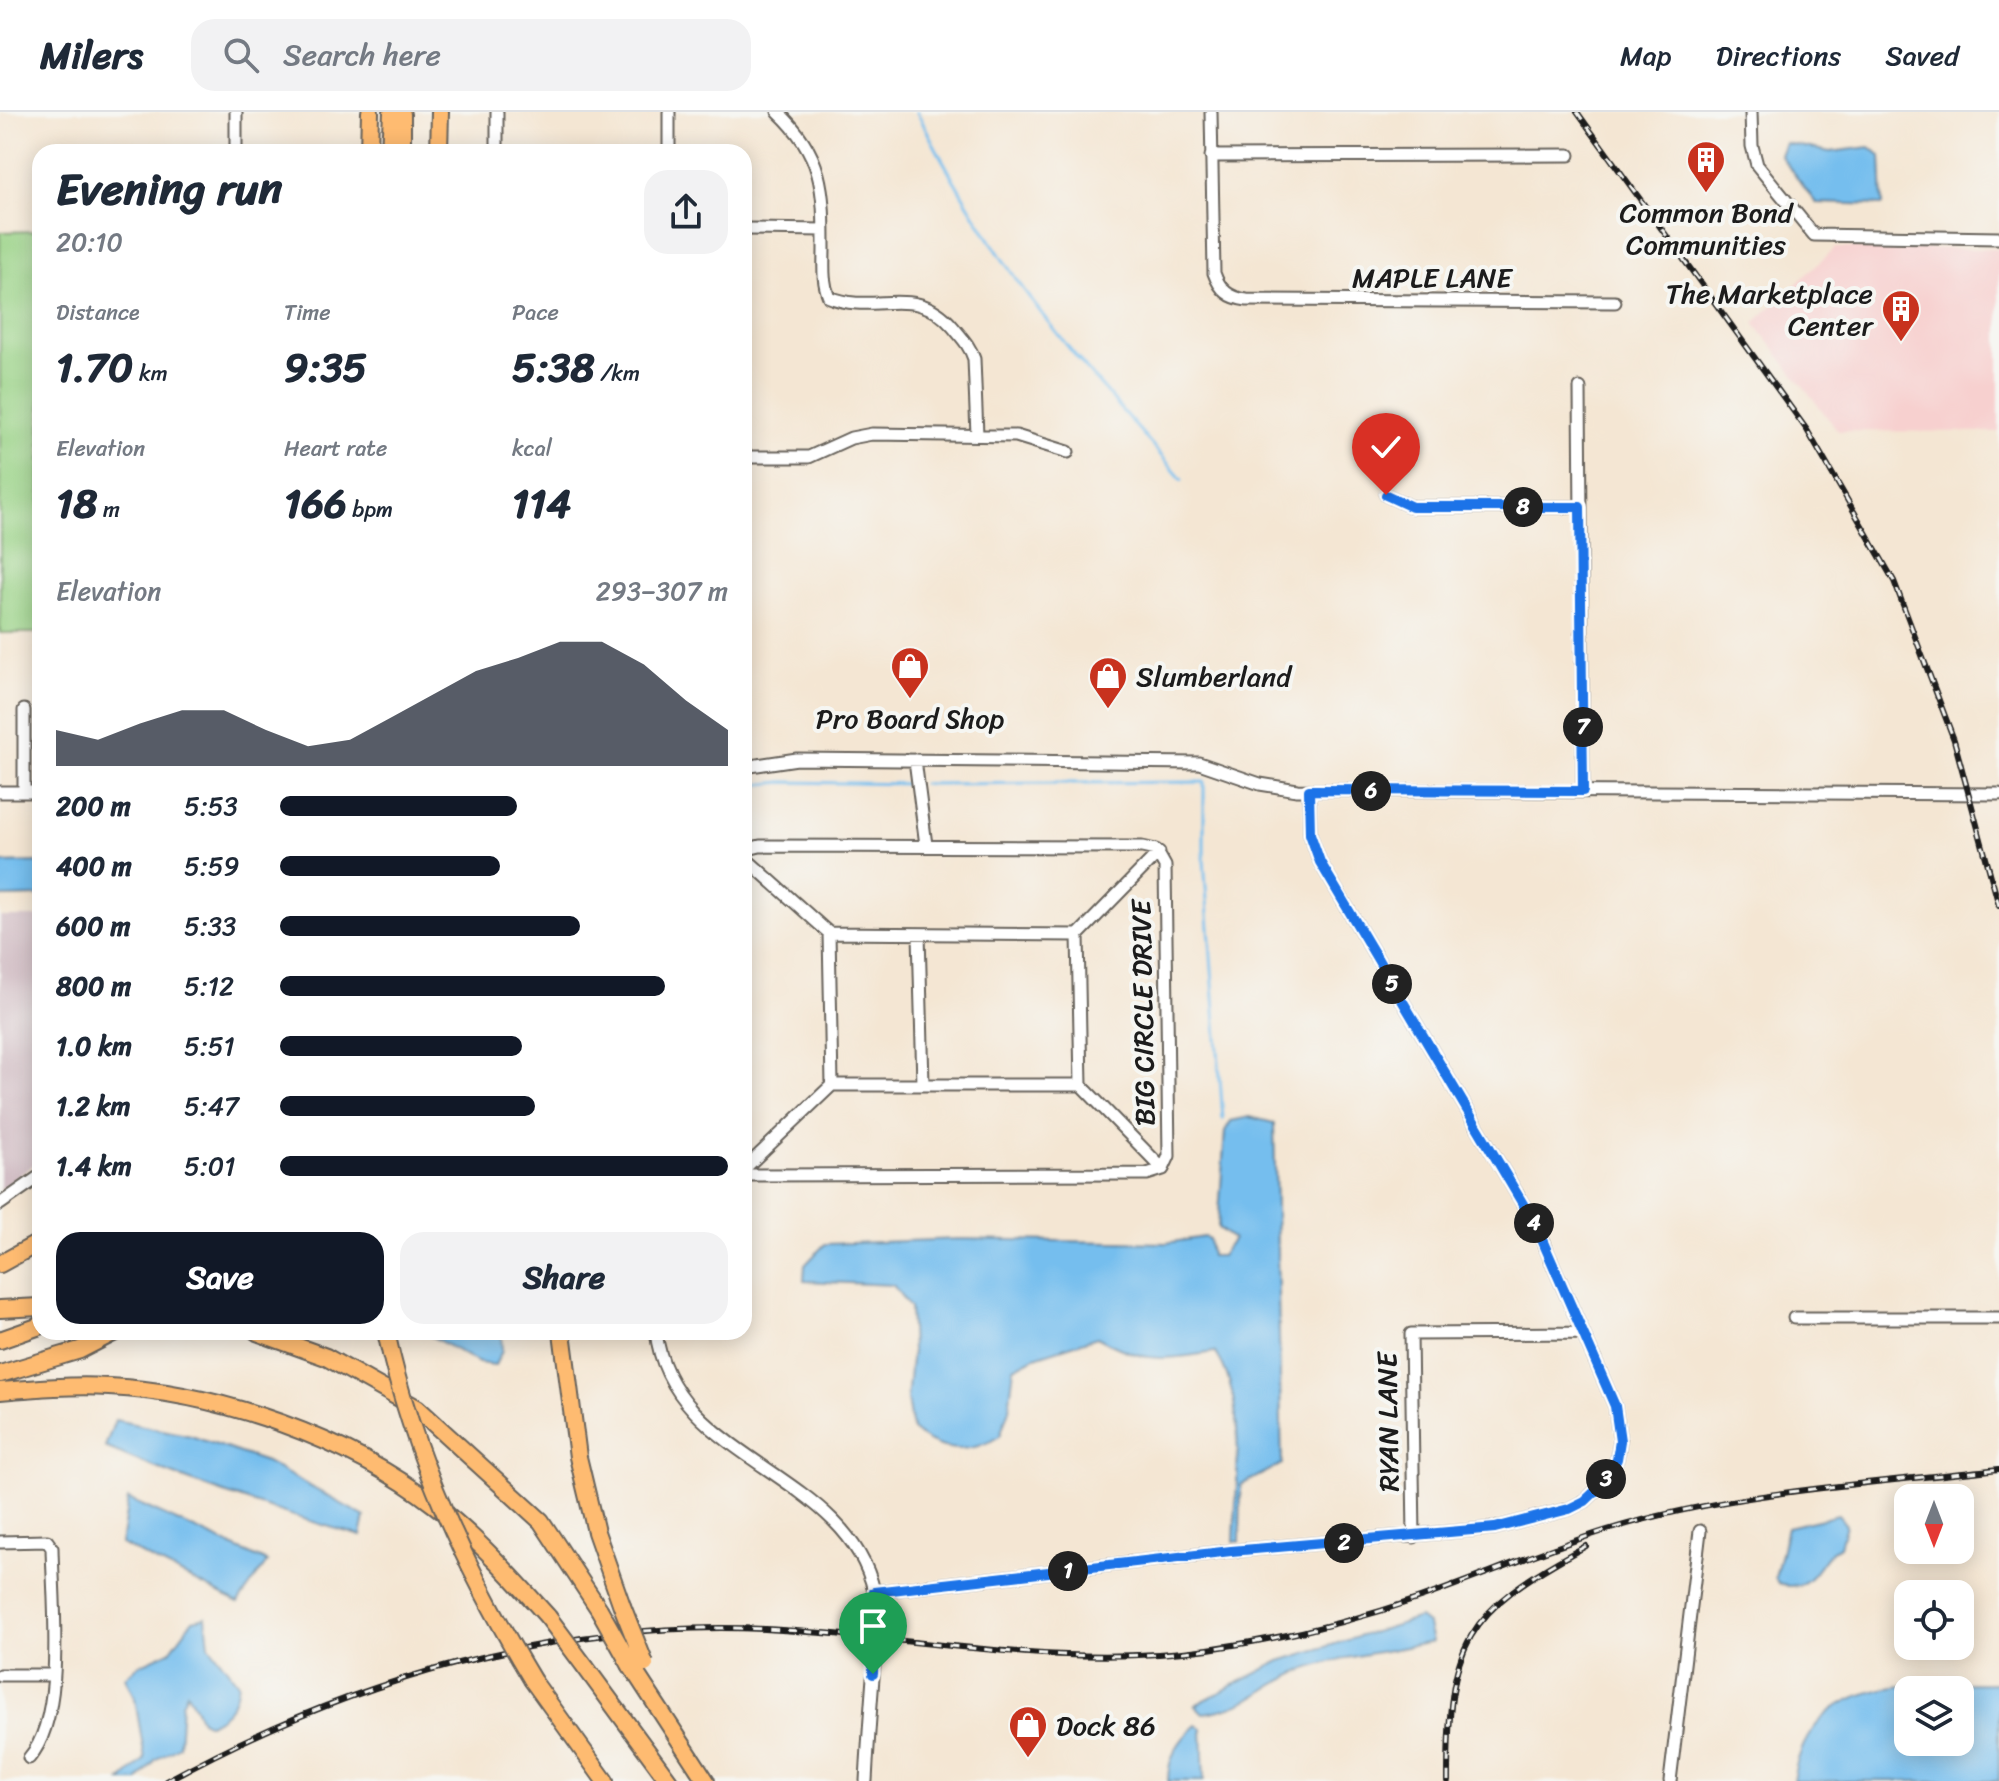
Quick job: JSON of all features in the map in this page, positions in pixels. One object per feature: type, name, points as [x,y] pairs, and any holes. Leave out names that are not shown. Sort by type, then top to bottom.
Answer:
[{"type":"highway","points":[[369,144],[370,112]]},
{"type":"highway","points":[[390,144],[392,112]]},
{"type":"highway","points":[[402,112],[402,144]]},
{"type":"highway","points":[[439,144],[440,112]]},
{"type":"highway","points":[[0,1264],[32,1246]]},
{"type":"highway","points":[[0,1309],[32,1307]]},
{"type":"highway","points":[[0,1340],[32,1329]]},
{"type":"highway","points":[[0,1374],[80,1350],[99,1340]]},
{"type":"highway","points":[[279,1340],[326,1357],[417,1408],[541,1521],[638,1665],[679,1744],[706,1781]]},
{"type":"highway","points":[[388,1340],[415,1439],[439,1503],[500,1625],[533,1681],[605,1781]]},
{"type":"highway","points":[[563,1340],[578,1457],[596,1532],[622,1606],[638,1665]]},
{"type":"highway","points":[[0,1391],[110,1387],[175,1394],[265,1418],[350,1453],[436,1506],[548,1617],[669,1781]]},
{"type":"street","points":[[236,112],[236,144]]},
{"type":"street","points":[[497,112],[497,144]]},
{"type":"street","points":[[669,112],[669,144]]},
{"type":"street","points":[[778,112],[798,134],[817,168],[824,192],[824,285],[829,297],[843,303],[928,305],[939,311],[970,348],[976,371],[977,435]]},
{"type":"street","points":[[1211,112],[1211,156],[1569,155]]},
{"type":"street","points":[[1751,112],[1752,146],[1757,165],[1814,235],[1999,238]]},
{"type":"street","name":"MAPLE LANE","points":[[1211,156],[1214,273],[1223,290],[1247,300],[1615,302]]},
{"type":"street","points":[[752,229],[824,230]]},
{"type":"street","points":[[1580,388],[1583,791]]},
{"type":"street","points":[[752,457],[809,457],[862,435],[1016,436],[1068,452]]},
{"type":"street","points":[[1386,495],[1412,507],[1580,507]]},
{"type":"street","points":[[24,710],[24,792]]},
{"type":"street","points":[[752,766],[797,759],[1199,763],[1277,788],[1309,790],[1999,794]]},
{"type":"street","points":[[915,760],[926,845]]},
{"type":"street","points":[[874,1592],[1231,1551],[1495,1528],[1545,1518],[1569,1509],[1595,1493],[1617,1459],[1620,1441],[1615,1406],[1536,1226],[1320,862],[1310,834],[1309,790]]},
{"type":"street","points":[[0,792],[32,792]]},
{"type":"street","points":[[752,848],[926,845],[1142,847],[1159,852],[1078,935],[1081,1085],[1163,1169]]},
{"type":"street","name":"BIG CIRCLE DRIVE","points":[[752,1172],[1147,1174],[1163,1169],[1169,1162],[1169,1141],[1165,866],[1159,852]]},
{"type":"street","points":[[752,864],[829,933],[1078,935]]},
{"type":"street","points":[[829,933],[832,1085]]},
{"type":"street","points":[[919,934],[923,1084]]},
{"type":"street","points":[[752,1164],[832,1085],[1081,1085]]},
{"type":"street","points":[[0,1204],[32,1182]]},
{"type":"street","points":[[1794,1318],[1999,1318]]},
{"type":"street","name":"RYAN LANE","points":[[1414,1537],[1411,1334],[1583,1333]]},
{"type":"street","points":[[658,1340],[667,1368],[690,1406],[719,1436],[832,1519],[856,1548],[874,1592],[876,1639],[866,1781]]},
{"type":"street","points":[[1670,1781],[1700,1531]]},
{"type":"street","points":[[0,1542],[34,1539],[47,1541],[52,1548],[52,1675],[44,1736],[29,1758]]},
{"type":"street","points":[[0,1675],[52,1675]]},
{"type":"shaded area","points":[[1835,248],[1999,249],[1999,432],[1838,431],[1754,323]]},
{"type":"shaded area","points":[[0,917],[32,917],[32,1166],[0,1190]]},
{"type":"green space","points":[[32,231],[32,633],[0,633],[0,232]]},
{"type":"water","points":[[1785,143],[1830,152],[1870,147],[1881,156],[1883,205],[1816,203],[1780,155]]},
{"type":"water","points":[[32,862],[32,896],[0,897],[0,863]]},
{"type":"water","points":[[1250,1117],[1274,1123],[1282,1464],[1241,1485],[1240,1542],[1234,1541],[1238,1469],[1236,1417],[1225,1371],[1215,1352],[1154,1358],[1128,1352],[1097,1337],[1035,1357],[1014,1368],[1009,1409],[1000,1436],[977,1446],[955,1449],[933,1443],[912,1430],[907,1399],[912,1350],[910,1308],[893,1285],[804,1281],[805,1265],[825,1244],[960,1239],[1166,1243],[1204,1237],[1209,1239],[1211,1256],[1221,1256],[1233,1239],[1218,1228],[1225,1131],[1231,1121]]},
{"type":"water","points":[[438,1340],[501,1340],[502,1351],[495,1365],[479,1363]]},
{"type":"water","points":[[115,1420],[191,1436],[266,1462],[365,1517],[361,1536],[232,1496],[105,1447]]},
{"type":"water","points":[[128,1499],[267,1562],[238,1603],[121,1544]]},
{"type":"water","points":[[1838,1515],[1846,1525],[1840,1546],[1808,1580],[1791,1586],[1778,1584],[1775,1578],[1787,1527]]},
{"type":"water","points":[[206,1617],[209,1645],[238,1683],[233,1703],[222,1716],[209,1724],[201,1720],[187,1692],[182,1703],[179,1746],[155,1760],[138,1781],[121,1781],[145,1759],[135,1699],[125,1677],[139,1665],[170,1651],[193,1620]]},
{"type":"water","points":[[1419,1618],[1428,1625],[1432,1642],[1351,1657],[1304,1670],[1244,1702],[1218,1711],[1203,1713],[1195,1705],[1280,1661]]},
{"type":"water","points":[[1974,1683],[1999,1683],[1999,1781],[1793,1781],[1803,1746],[1821,1720],[1844,1703],[1871,1692],[1894,1687],[1894,1756],[1974,1756]]},
{"type":"water","points":[[1196,1725],[1202,1728],[1204,1781],[1168,1781],[1175,1750]]},
{"type":"waterway","points":[[917,112],[966,201],[1021,286],[1079,360],[1182,480]]},
{"type":"waterway","points":[[752,785],[783,782],[914,784]]},
{"type":"waterway","points":[[922,784],[1204,782],[1204,860],[1223,1119]]},
{"type":"railway","points":[[1577,112],[1807,430],[1894,581],[1954,740],[1999,906]]},
{"type":"railway","points":[[166,1781],[235,1745],[380,1686],[532,1646],[609,1634],[687,1629],[765,1629],[1041,1654],[1097,1656],[1208,1649],[1289,1635],[1368,1615],[1607,1530],[1703,1506],[1801,1490],[1999,1469]]},
{"type":"railway","points":[[1448,1781],[1452,1695],[1459,1663],[1471,1636],[1488,1613],[1513,1591],[1586,1546]]},
{"type":"place","name":"Common Bond Communities","points":[[1706,194]]},
{"type":"place","name":"The Marketplace Center","points":[[1901,343]]},
{"type":"place","name":"Pro Board Shop","points":[[910,700]]},
{"type":"place","name":"Slumberland","points":[[1108,710]]},
{"type":"place","name":"Dock 86","points":[[1028,1759]]},
{"type":"route","points":[[873,1674],[876,1639],[874,1592],[1231,1551],[1495,1528],[1545,1518],[1585,1501],[1604,1483],[1617,1459],[1620,1425],[1615,1406],[1536,1226],[1320,862],[1310,834],[1309,790],[1583,791],[1580,507],[1412,507],[1386,495]]}]
